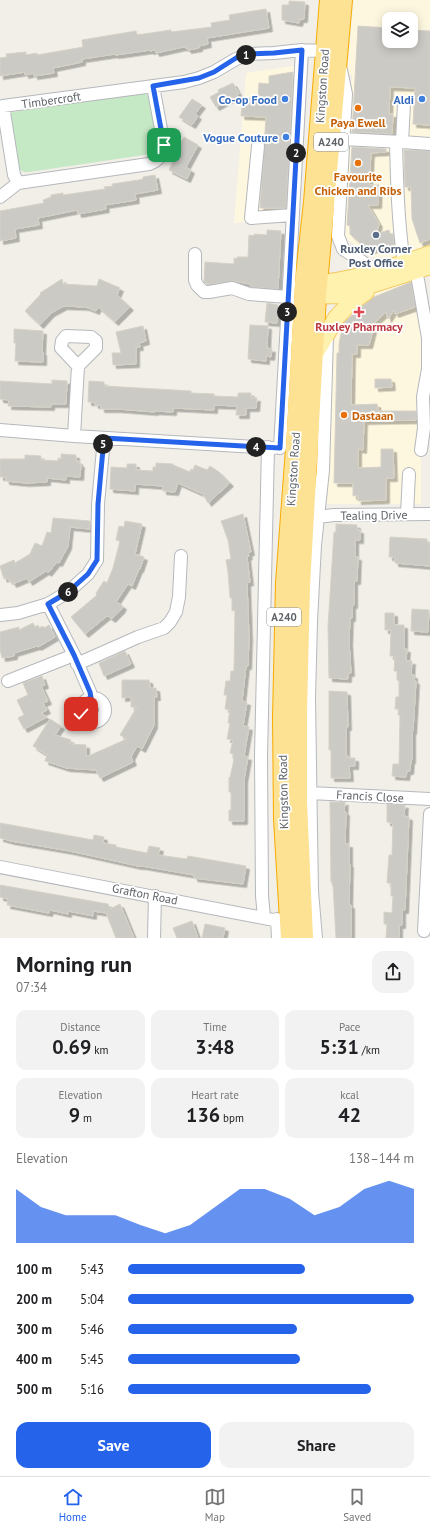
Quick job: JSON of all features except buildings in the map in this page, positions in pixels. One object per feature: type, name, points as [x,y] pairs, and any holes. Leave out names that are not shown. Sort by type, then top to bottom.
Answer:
[{"type":"highway","name":"Kingston Road","points":[[329,0],[331,56]]},
{"type":"highway","name":"Kingston Road","points":[[286,927],[282,718],[285,583],[281,448],[306,291],[313,202],[331,56],[343,0]]},
{"type":"highway","name":"Kingston Road","points":[[304,938],[298,802],[299,656],[301,586],[314,356],[306,291]]},
{"type":"main road","points":[[306,291],[340,295],[377,277],[416,265],[430,254]]},
{"type":"main road","points":[[314,356],[336,318],[377,277]]},
{"type":"street","name":"Timbercroft","points":[[18,183],[14,175],[2,106],[153,86],[199,78],[214,72],[236,58],[250,54],[302,50],[331,56]]},
{"type":"street","points":[[195,254],[195,280],[197,285],[204,292],[232,288],[249,294],[306,291],[293,215],[302,50]]},
{"type":"street","points":[[331,56],[346,94],[338,236],[343,249],[377,277]]},
{"type":"street","points":[[0,197],[18,183],[149,164],[154,162],[163,152],[164,145],[153,86]]},
{"type":"street","points":[[404,104],[399,142],[397,200],[399,230],[416,265],[428,338],[428,369],[423,397],[424,428],[421,450]]},
{"type":"street","points":[[343,139],[430,144]]},
{"type":"street","points":[[258,146],[251,218],[293,215]]},
{"type":"street","points":[[316,938],[312,890],[310,793],[311,621],[314,545],[323,470],[327,334]]},
{"type":"street","points":[[74,436],[78,366]]},
{"type":"street","points":[[0,430],[104,438],[281,448],[261,756],[262,896],[264,917]]},
{"type":"street","points":[[0,615],[48,604],[68,592],[88,574],[97,560],[98,504],[104,438]]},
{"type":"street","points":[[407,514],[409,474]]},
{"type":"street","name":"Tealing Drive","points":[[318,517],[334,515],[430,514]]},
{"type":"street","points":[[8,681],[164,628],[176,612],[180,596],[181,556]]},
{"type":"street","points":[[48,604],[76,659],[90,692],[91,698]]},
{"type":"street","name":"Francis Close","points":[[310,793],[430,799]]},
{"type":"street","points":[[424,931],[430,814]]},
{"type":"street","name":"Grafton Road","points":[[0,867],[264,917],[286,927]]},
{"type":"street","points":[[154,938],[155,896]]},
{"type":"street","points":[[278,938],[286,927]]},
{"type":"shaded area","points":[[354,0],[430,0],[430,247],[395,258],[370,257],[343,236],[352,75],[347,74]]},
{"type":"shaded area","points":[[299,65],[287,211],[283,219],[234,223],[246,73]]},
{"type":"shaded area","points":[[420,276],[426,454],[421,456],[421,504],[327,504],[334,346],[337,327],[364,297]]},
{"type":"green space","points":[[139,93],[146,94],[151,100],[157,144],[152,152],[144,155],[29,172],[24,172],[17,168],[7,113]]},
{"type":"place","name":"Co-op Food","points":[[285,99]]},
{"type":"place","name":"Aldi","points":[[422,99]]},
{"type":"place","name":"Paya Ewell","points":[[358,108]]},
{"type":"place","name":"Vogue Couture","points":[[286,137]]},
{"type":"place","name":"Favourite Chicken and Ribs","points":[[358,163]]},
{"type":"place","name":"Ruxley Corner Post Office","points":[[376,235]]},
{"type":"place","name":"Ruxley Pharmacy","points":[[359,312]]},
{"type":"place","name":"Dastaan","points":[[344,415]]},
{"type":"route","points":[[81,714],[82,705],[87,699],[91,698],[90,692],[74,655],[48,604],[68,592],[88,574],[97,560],[98,504],[104,438],[280,448],[302,50],[250,54],[236,58],[214,72],[199,78],[184,82],[153,86],[164,145]]}]
